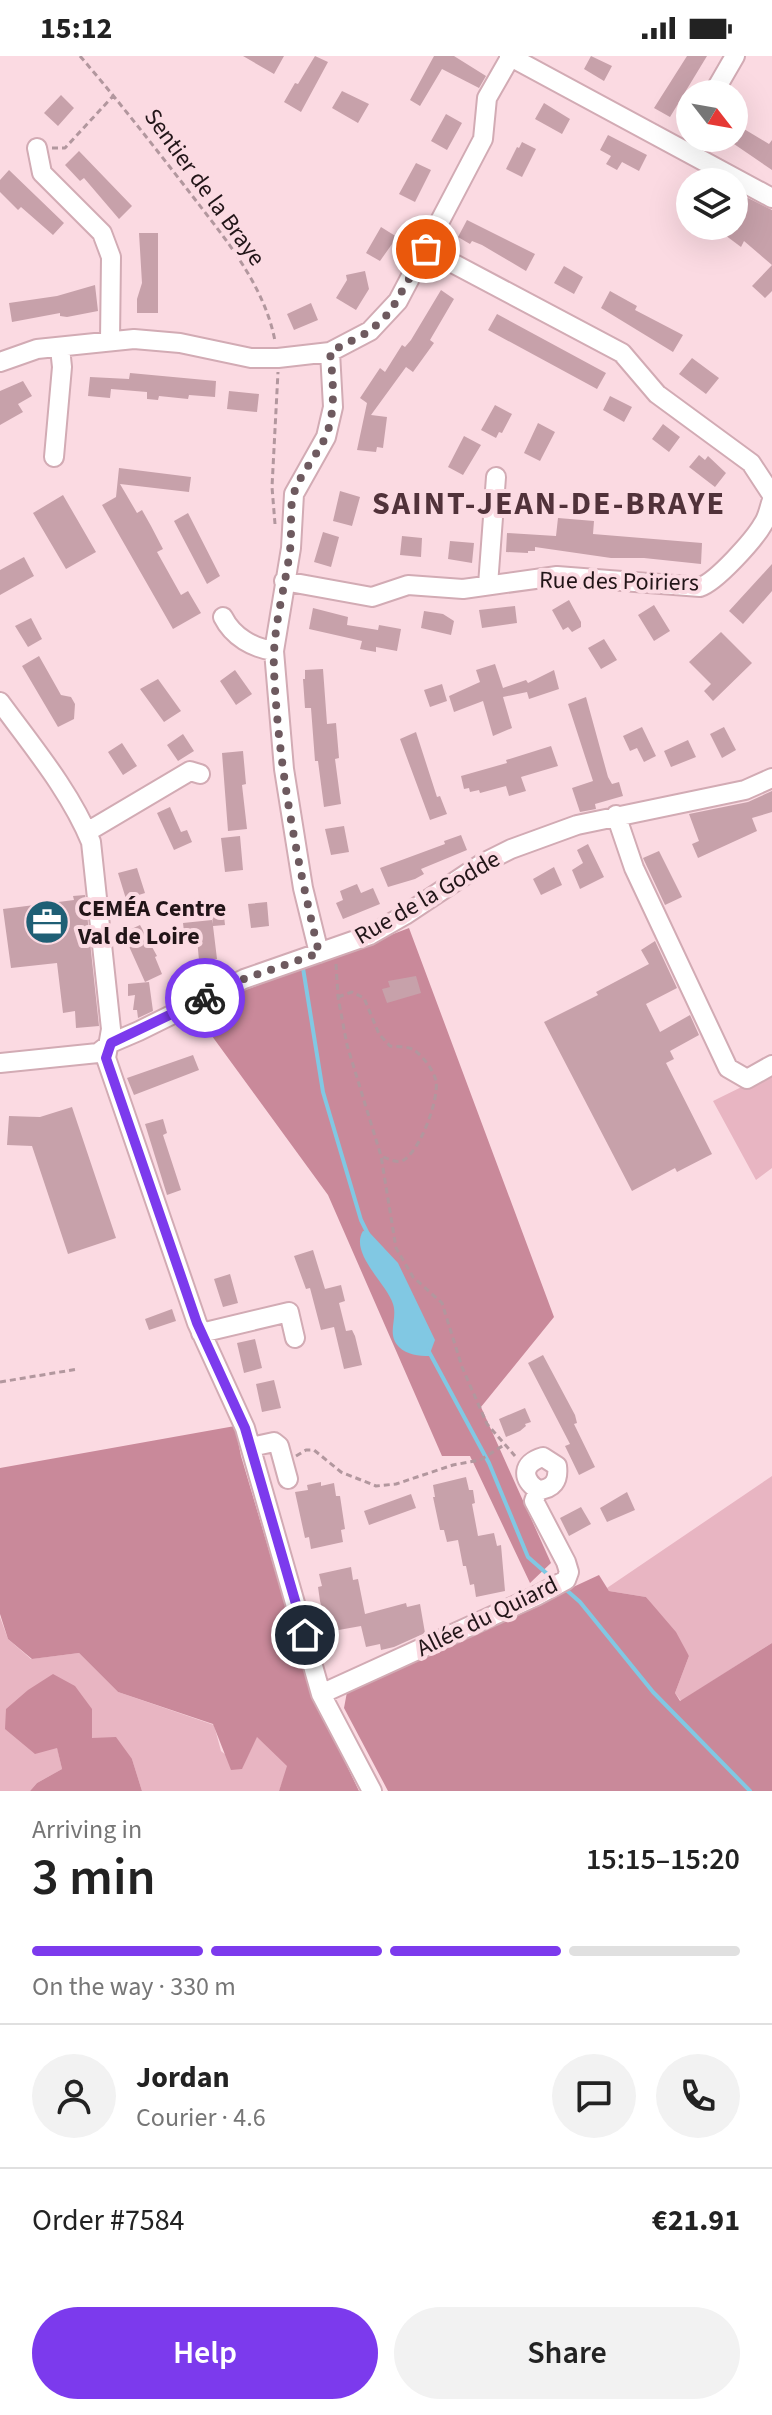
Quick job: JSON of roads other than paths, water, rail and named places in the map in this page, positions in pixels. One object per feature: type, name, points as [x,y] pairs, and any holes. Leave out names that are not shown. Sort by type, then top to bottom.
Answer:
[{"type":"street","points":[[0,362],[37,349],[134,339],[180,343],[269,359],[330,352],[370,331],[390,312],[483,139],[487,98],[510,56],[676,136]]},
{"type":"street","points":[[721,80],[735,56]]},
{"type":"street","points":[[37,148],[42,173],[102,233],[108,245],[111,257],[110,340]]},
{"type":"street","points":[[704,152],[771,195]]},
{"type":"street","name":"Rue des Poiriers","points":[[284,581],[372,597],[408,585],[463,589],[557,576],[700,587],[713,580],[765,522],[772,498],[751,463],[657,394],[622,353],[426,249]]},
{"type":"street","points":[[54,457],[62,367],[60,348]]},
{"type":"street","points":[[326,951],[303,888],[284,769],[274,651],[291,548],[294,494],[326,437],[333,407],[330,352]]},
{"type":"street","points":[[488,585],[496,477]]},
{"type":"street","points":[[223,617],[234,634],[256,647],[274,651]]},
{"type":"street","points":[[0,702],[45,762],[79,815],[91,842],[111,1043],[106,1058],[201,1333],[245,1428],[321,1694],[372,1791]]},
{"type":"street","points":[[87,832],[190,771],[200,774]]},
{"type":"street","name":"Rue de la Godde","points":[[0,1063],[98,1053],[111,1043],[244,979],[370,935],[483,863],[511,849],[577,825],[745,790],[772,778]]},
{"type":"street","points":[[616,815],[634,868],[728,1068],[747,1079],[772,1065]]},
{"type":"street","points":[[201,1333],[289,1312],[295,1338]]},
{"type":"street","points":[[251,1447],[274,1442],[279,1446],[288,1479]]},
{"type":"street","name":"Allée du Quiard","points":[[543,1457],[557,1466],[555,1484],[538,1490],[529,1485],[526,1467],[533,1460],[543,1457]]},
{"type":"street","name":"Allée du Quiard","points":[[321,1694],[559,1584],[569,1572],[534,1501],[538,1490]]},
{"type":"water","points":[[363,1231],[369,1232],[398,1263],[435,1340],[429,1356],[409,1353],[395,1342],[393,1304],[361,1249]]},
{"type":"waterway","points":[[303,968],[323,1092],[361,1220],[369,1236]]},
{"type":"waterway","points":[[428,1350],[489,1463],[528,1557],[553,1579]]},
{"type":"waterway","points":[[563,1587],[580,1602],[653,1692],[750,1791]]},
{"type":"place","name":"CEMÉA Centre Val de Loire","points":[[47,922]]},
{"type":"district","name":"SAINT-JEAN-DE-BRAYE","points":[[549,503]]}]
